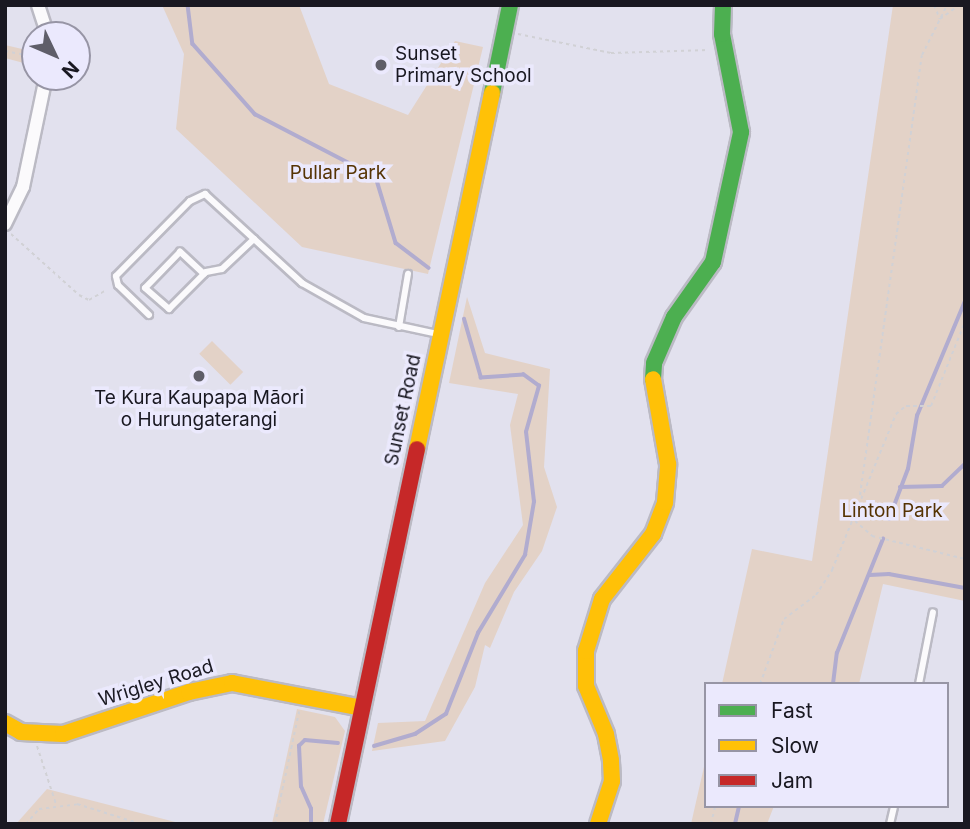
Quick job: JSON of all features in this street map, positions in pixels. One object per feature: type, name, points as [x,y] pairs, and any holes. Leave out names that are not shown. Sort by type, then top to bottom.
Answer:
[{"type":"street","name":"Sunset Road","points":[[338,824],[510,5]]},
{"type":"street","points":[[598,824],[610,791],[611,760],[606,734],[586,686],[586,651],[602,600],[653,534],[665,502],[668,464],[653,394],[654,363],[665,332],[708,272],[717,246],[741,132],[724,50],[723,5]]},
{"type":"street","points":[[5,226],[23,187],[43,91]]},
{"type":"street","name":"Wrigley Road","points":[[5,723],[37,734],[63,734],[212,685],[255,686],[362,708]]},
{"type":"lane","points":[[149,315],[118,285],[116,276],[196,197],[210,196],[302,283],[352,312],[399,327],[440,335]]},
{"type":"lane","points":[[204,274],[180,252],[145,290],[168,309],[204,274],[222,269],[254,239]]},
{"type":"lane","points":[[399,327],[408,274]]},
{"type":"lane","points":[[919,682],[933,612]]},
{"type":"path","points":[[934,5],[940,19]]},
{"type":"path","points":[[761,682],[784,619],[824,584],[854,521],[860,495],[922,55],[947,5]]},
{"type":"path","points":[[940,19],[959,5]]},
{"type":"path","points":[[505,32],[611,53],[724,50]]},
{"type":"path","points":[[5,226],[79,295],[89,300],[106,290]]},
{"type":"path","points":[[860,495],[896,414],[903,407],[929,407],[965,322]]},
{"type":"path","points":[[854,521],[872,536],[965,559]]},
{"type":"path","points":[[275,824],[302,697]]},
{"type":"path","points":[[37,734],[57,805]]},
{"type":"path","points":[[26,824],[39,809],[76,804],[141,824]]},
{"type":"green space","name":"Pullar Park","points":[[162,5],[299,5],[329,84],[408,115],[455,41],[483,47],[428,274],[302,247],[176,129],[184,54]]},
{"type":"green space","name":"Linton Park","points":[[893,5],[965,5],[965,601],[883,584],[859,682],[722,682],[752,549],[812,561]]},
{"type":"green space","points":[[5,45],[21,49],[21,62],[5,58]]},
{"type":"green space","points":[[467,297],[485,353],[550,369],[544,467],[557,507],[542,551],[514,592],[490,648],[485,645],[475,687],[445,741],[372,751],[378,723],[425,721],[485,583],[523,525],[510,425],[518,394],[449,383]]},
{"type":"green space","points":[[212,341],[243,372],[230,385],[199,354]]},
{"type":"green space","points":[[297,709],[335,717],[345,731],[323,824],[272,824]]},
{"type":"green space","points":[[704,767],[704,808],[773,808],[767,824],[691,824]]},
{"type":"green space","points":[[47,789],[183,824],[16,824]]},
{"type":"waterway","points":[[188,5],[193,44],[255,114],[376,177],[396,243],[429,268]]},
{"type":"waterway","points":[[889,519],[908,469],[917,416],[965,301]]},
{"type":"waterway","points":[[374,746],[415,734],[446,714],[478,633],[525,555],[534,502],[526,432],[539,386],[524,375],[481,378],[464,319]]},
{"type":"waterway","points":[[900,487],[942,486],[965,464]]},
{"type":"waterway","points":[[833,682],[837,653],[883,539]]},
{"type":"waterway","points":[[870,575],[889,574],[965,588]]},
{"type":"waterway","points":[[311,824],[311,809],[301,787],[299,746],[305,740],[338,743]]},
{"type":"waterway","points":[[735,824],[739,808]]},
{"type":"traffic: fast","points":[[492,93],[510,5]]},
{"type":"traffic: fast","points":[[653,379],[654,363],[674,317],[713,262],[741,132],[722,34],[723,5]]},
{"type":"traffic: slow","points":[[417,449],[492,93]]},
{"type":"traffic: slow","points":[[598,824],[612,781],[611,760],[606,734],[586,686],[586,651],[602,599],[653,534],[665,502],[668,464],[653,379]]},
{"type":"traffic: slow","points":[[5,723],[21,732],[63,734],[189,692],[232,683],[362,708]]},
{"type":"traffic: jam","points":[[338,824],[417,449]]},
{"type":"place","name":"Sunset Primary School","points":[[381,65]]},
{"type":"place","name":"Te Kura Kaupapa Māori o Hurungaterangi","points":[[199,376]]}]
